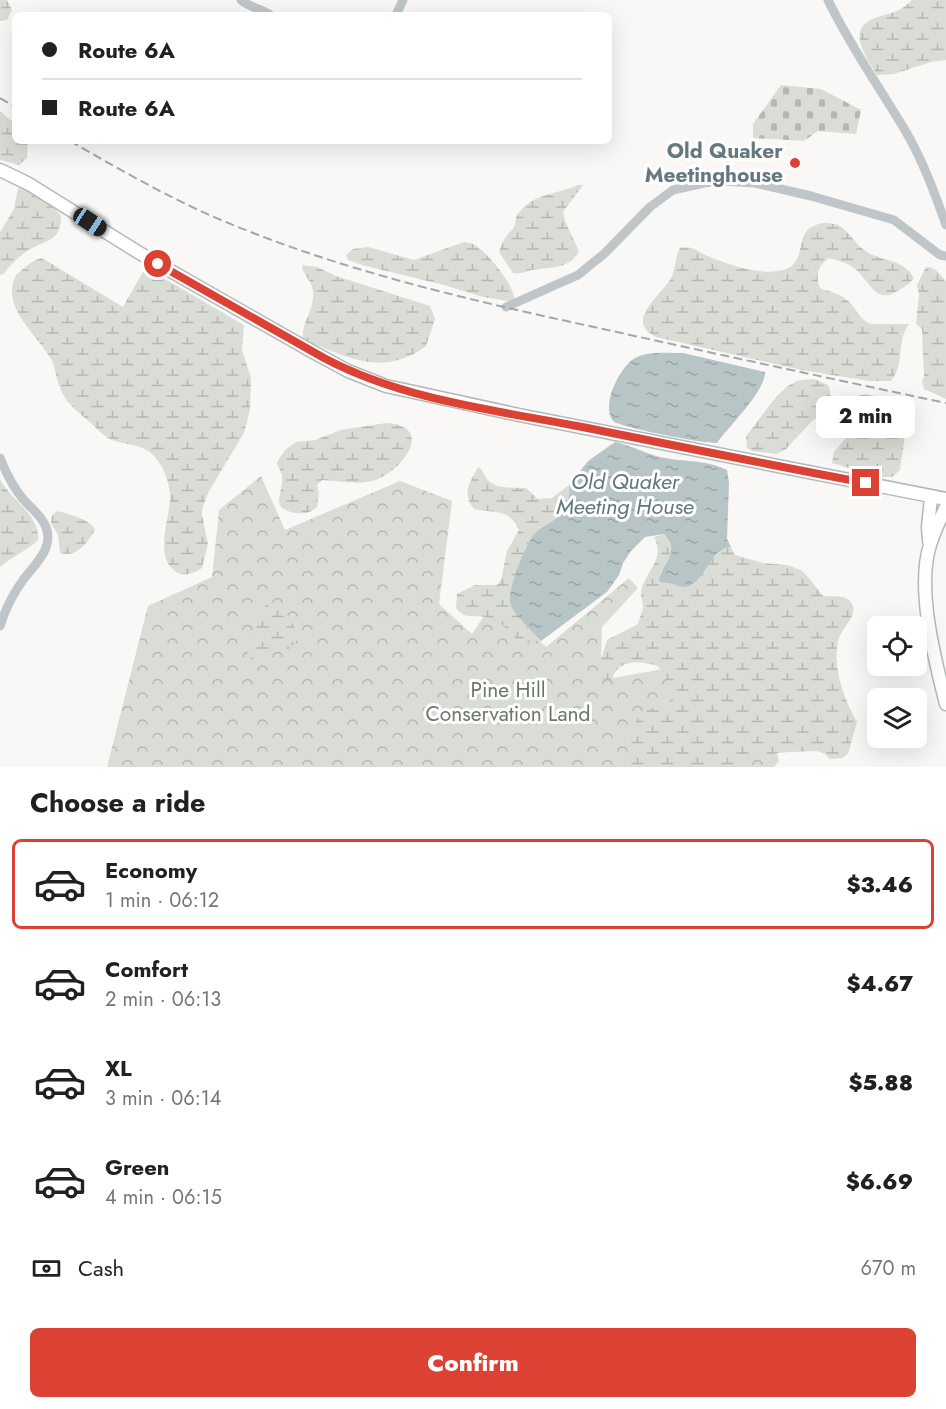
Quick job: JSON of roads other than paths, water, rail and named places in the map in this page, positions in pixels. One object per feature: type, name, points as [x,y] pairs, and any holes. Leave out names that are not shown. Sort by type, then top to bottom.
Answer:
[{"type":"main road","points":[[0,170],[36,188],[141,254],[313,352],[348,371],[386,386],[519,415],[946,500]]},
{"type":"main road","points":[[932,497],[928,527],[927,602],[931,637],[946,704]]},
{"type":"main road","points":[[929,546],[946,507]]},
{"type":"street","points":[[241,0],[250,6],[266,8]]},
{"type":"street","points":[[828,0],[860,60],[907,133],[926,173],[946,225]]},
{"type":"street","points":[[506,307],[578,275],[605,253],[650,207],[673,190],[704,183],[723,181],[755,183],[811,196],[894,220],[940,255],[946,256]]},
{"type":"street","points":[[0,458],[14,487],[40,516],[48,533],[45,551],[40,561],[23,580],[9,604],[0,627]]},
{"type":"water","points":[[683,353],[765,372],[753,399],[717,443],[663,435],[613,421],[609,405],[614,386],[631,361],[647,354]]},
{"type":"water","name":"Old Quaker Meeting House","points":[[615,442],[656,456],[700,462],[727,470],[729,483],[727,539],[731,547],[717,553],[696,581],[683,587],[662,583],[659,580],[671,552],[669,541],[664,534],[645,537],[631,551],[607,592],[541,641],[519,617],[510,602],[519,564],[538,530],[558,517],[564,509],[568,500],[569,485],[588,461]]},
{"type":"railway","points":[[0,98],[12,105]]},
{"type":"railway","points":[[75,144],[144,183],[221,220],[314,255],[362,270],[506,307],[946,403]]},
{"type":"place","name":"Old Quaker Meetinghouse","points":[[795,163]]},
{"type":"park label","name":"Pine Hill Conservation Land","points":[[508,702]]}]
